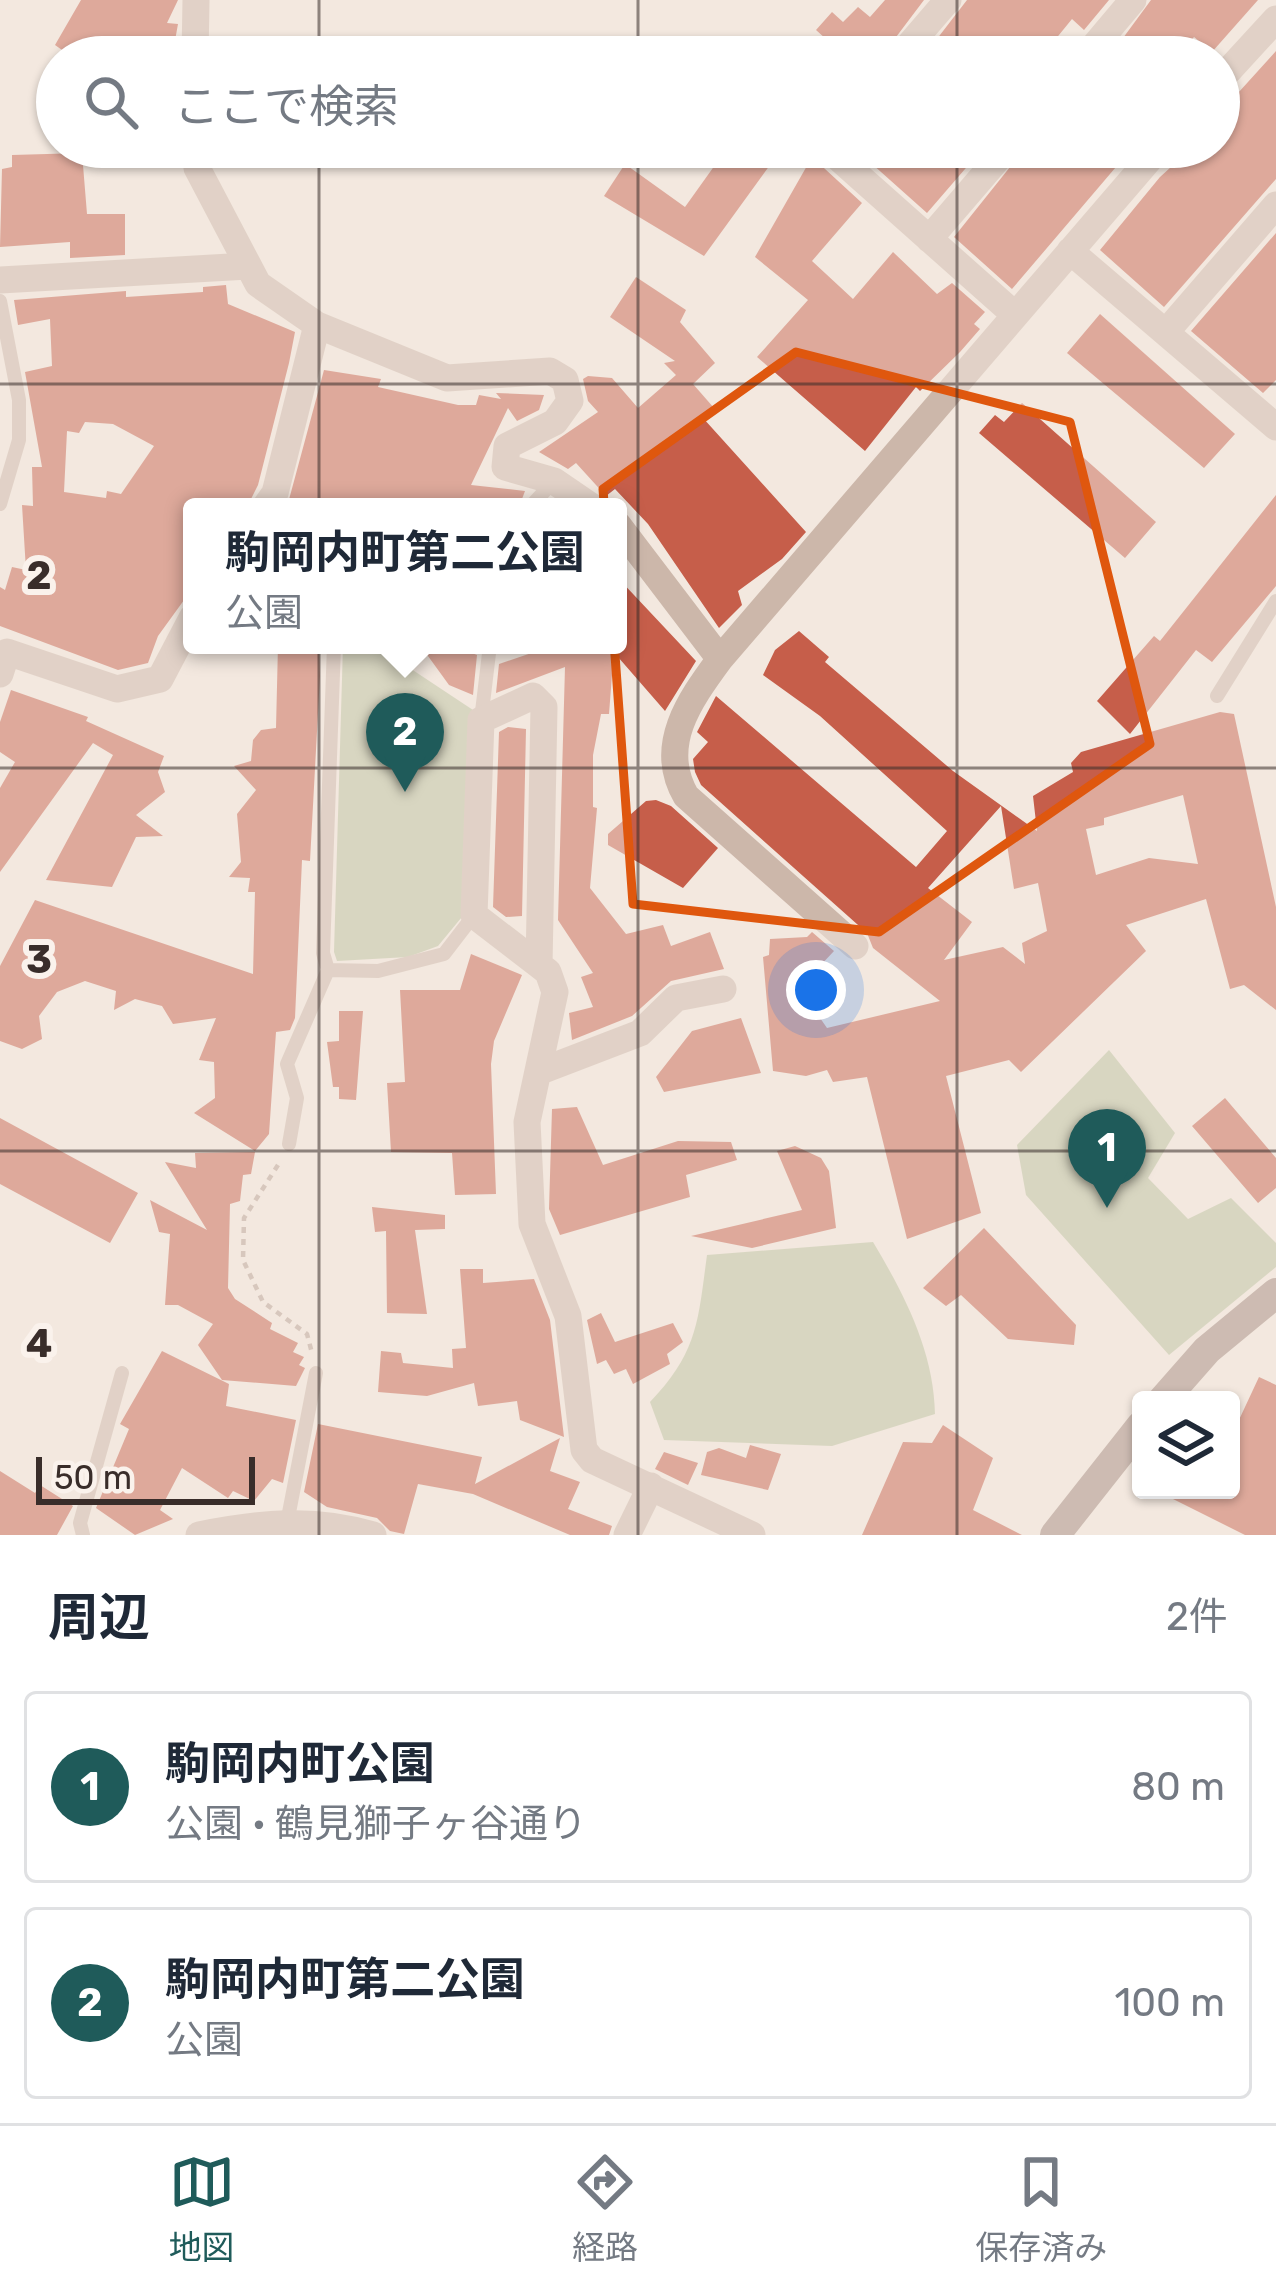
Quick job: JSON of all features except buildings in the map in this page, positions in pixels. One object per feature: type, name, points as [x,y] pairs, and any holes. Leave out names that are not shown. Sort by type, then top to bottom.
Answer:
[{"type":"main road","points":[[1171,1391],[1207,1350],[1276,1293]]},
{"type":"main road","points":[[1055,1535],[1132,1437]]},
{"type":"street","points":[[195,36],[196,0]]},
{"type":"street","points":[[917,36],[949,0]]},
{"type":"street","points":[[1103,36],[1133,0]]},
{"type":"street","points":[[1240,58],[1276,19]]},
{"type":"street","points":[[197,168],[258,284],[317,326],[447,378],[550,371],[565,380],[570,400],[555,422],[507,446],[505,467],[554,481],[579,498]]},
{"type":"street","points":[[850,168],[1015,315]]},
{"type":"street","points":[[929,239],[990,168]]},
{"type":"street","points":[[855,946],[686,796],[674,775],[673,741],[697,691],[720,659],[1142,168]]},
{"type":"street","points":[[1166,332],[1276,205]]},
{"type":"street","points":[[1070,251],[1273,418]]},
{"type":"street","points":[[0,280],[248,266]]},
{"type":"street","points":[[272,498],[317,326]]},
{"type":"street","points":[[627,537],[720,659]]},
{"type":"street","points":[[0,674],[8,652],[116,689],[160,679],[183,635]]},
{"type":"street","points":[[539,965],[544,706],[533,696],[481,720],[474,915],[548,972],[555,992],[527,1122],[532,1224],[568,1316],[584,1450],[592,1460],[752,1535]]},
{"type":"street","points":[[541,1071],[640,1034],[676,998],[723,989]]},
{"type":"street","points":[[627,1535],[651,1486]]},
{"type":"street","points":[[199,1535],[287,1523],[332,1523],[374,1535]]},
{"type":"lane","points":[[0,301],[19,400],[20,440],[0,503]]},
{"type":"lane","points":[[538,498],[554,481]]},
{"type":"lane","points":[[1217,696],[1276,601]]},
{"type":"lane","points":[[289,1144],[297,1098],[287,1064],[328,970],[323,953],[334,654]]},
{"type":"lane","points":[[481,720],[489,654]]},
{"type":"lane","points":[[328,970],[378,971],[444,953],[474,915]]},
{"type":"lane","points":[[82,1535],[80,1523],[122,1372]]},
{"type":"lane","points":[[287,1523],[316,1373]]},
{"type":"path","points":[[273,1173],[244,1217],[243,1260],[263,1302],[307,1334],[311,1346]]},
{"type":"highlighted area","points":[[796,352],[1070,422],[1150,744],[879,932],[633,904],[603,489]]},
{"type":"green space","points":[[343,654],[389,654],[473,710],[466,912],[438,946],[408,957],[337,961]]},
{"type":"green space","points":[[1109,1050],[1175,1133],[1148,1178],[1188,1219],[1231,1198],[1276,1243],[1276,1267],[1169,1355],[1026,1195],[1017,1145]]},
{"type":"green space","points":[[873,1242],[923,1346],[935,1414],[832,1446],[664,1440],[650,1402],[687,1351],[707,1255]]},
{"type":"place","name":"駒岡内町第二公園","points":[[405,792]]},
{"type":"place","name":"駒岡内町公園","points":[[1107,1208]]}]
